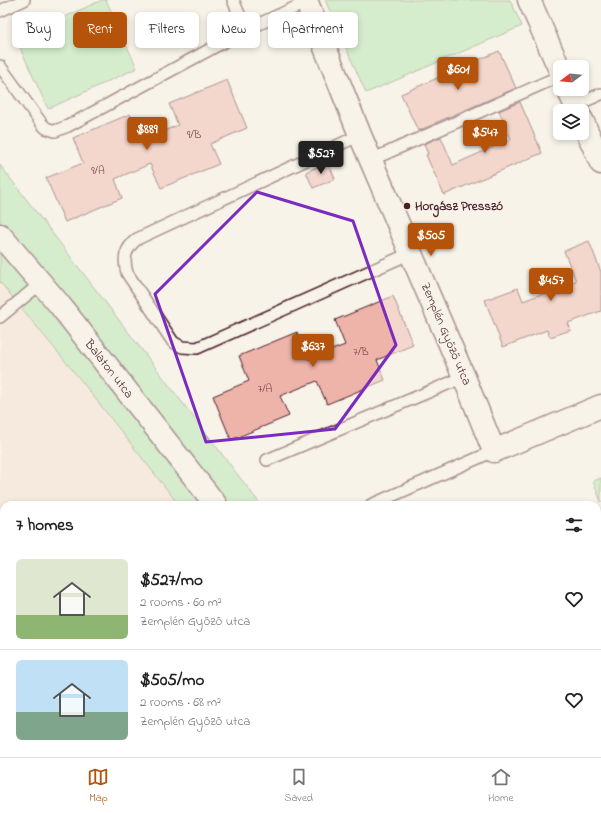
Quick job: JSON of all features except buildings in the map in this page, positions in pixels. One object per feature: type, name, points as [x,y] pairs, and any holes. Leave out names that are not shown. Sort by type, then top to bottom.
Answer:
[{"type":"street","points":[[529,0],[556,60]]},
{"type":"street","name":"Zemplén Győző utca","points":[[306,1],[360,135],[464,377],[494,451]]},
{"type":"street","points":[[589,136],[601,163]]},
{"type":"street","name":"Balaton utca","points":[[0,235],[58,304],[213,501]]},
{"type":"street","points":[[494,451],[601,406]]},
{"type":"lane","points":[[0,11],[24,0]]},
{"type":"lane","points":[[233,0],[238,12]]},
{"type":"lane","points":[[260,23],[306,1]]},
{"type":"lane","points":[[0,66],[42,124],[46,128],[55,131],[75,122],[213,48]]},
{"type":"lane","points":[[371,160],[553,79]]},
{"type":"lane","points":[[580,104],[601,94]]},
{"type":"lane","points":[[360,135],[137,239],[129,246],[126,256],[125,261],[128,273],[173,342],[182,347],[196,348],[411,253]]},
{"type":"lane","points":[[0,317],[40,284]]},
{"type":"lane","points":[[267,460],[464,377]]},
{"type":"lane","points":[[380,501],[494,451]]},
{"type":"highlighted area","points":[[257,192],[353,221],[396,345],[335,429],[206,442],[155,294]]},
{"type":"shaded area","points":[[0,282],[83,383],[176,501],[0,501]]},
{"type":"green space","points":[[102,0],[106,0],[111,12],[76,12]]},
{"type":"green space","points":[[325,0],[510,0],[522,26],[366,93],[346,48],[358,48],[358,12],[330,12]]},
{"type":"green space","points":[[73,13],[73,48],[127,48],[127,46],[137,68],[48,109],[20,48],[65,48],[65,17]]},
{"type":"green space","points":[[0,165],[258,501],[176,501],[83,383],[0,282]]},
{"type":"green space","points":[[601,478],[601,501],[601,501],[593,481]]},
{"type":"place","name":"Horgász Presszó","points":[[407,206]]}]
